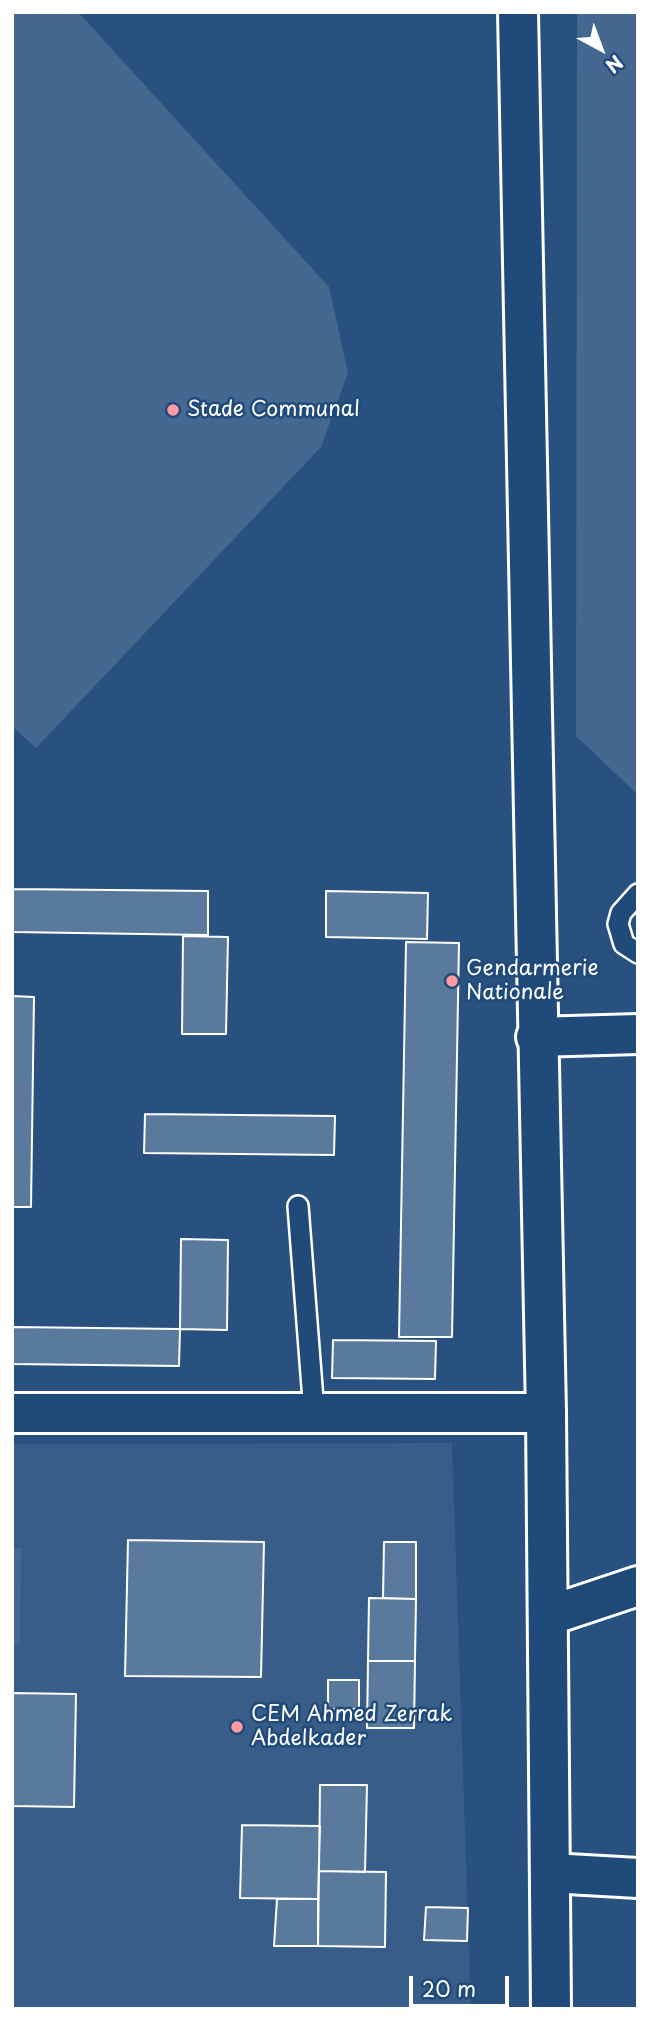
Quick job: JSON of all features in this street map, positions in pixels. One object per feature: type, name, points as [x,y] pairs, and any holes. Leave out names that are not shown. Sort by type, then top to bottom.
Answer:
[{"type":"street","points":[[517,12],[536,1037],[546,1413],[551,2009]]},
{"type":"street","points":[[536,1037],[638,1034]]},
{"type":"street","points":[[12,1413],[546,1413]]},
{"type":"street","points":[[548,1616],[638,1586]]},
{"type":"street","points":[[550,1873],[638,1878]]},
{"type":"lane","points":[[638,894],[621,914],[618,924],[624,944],[638,953]]},
{"type":"lane","points":[[298,1206],[313,1413]]},
{"type":"shaded area","name":"Stade Communal","points":[[12,12],[78,12],[329,287],[348,373],[321,447],[36,748],[12,726]]},
{"type":"shaded area","points":[[577,12],[638,12],[638,795],[576,736]]},
{"type":"shaded area","name":"CEM Ahmed Zerrak Abdelkader","points":[[452,1443],[471,2009],[12,2009],[12,1444]]},
{"type":"shaded area","points":[[12,1548],[21,1548],[20,1645],[12,1645]]},
{"type":"building","points":[[13,889],[208,891],[208,935],[12,932]]},
{"type":"building","points":[[326,891],[428,893],[427,939],[326,937]]},
{"type":"building","points":[[183,936],[228,937],[226,1034],[182,1034]]},
{"type":"building","points":[[406,942],[459,943],[452,1337],[399,1337]]},
{"type":"building","points":[[12,996],[34,997],[31,1207],[12,1207]]},
{"type":"building","points":[[145,1114],[335,1116],[334,1155],[144,1153]]},
{"type":"building","points":[[181,1239],[228,1240],[227,1330],[180,1329]]},
{"type":"building","points":[[12,1327],[180,1329],[179,1366],[12,1364]]},
{"type":"building","points":[[333,1340],[436,1341],[435,1379],[332,1378]]},
{"type":"building","points":[[128,1540],[264,1542],[261,1677],[125,1676]]},
{"type":"building","points":[[384,1542],[416,1542],[416,1599],[383,1598]]},
{"type":"building","points":[[369,1598],[416,1599],[415,1661],[368,1661]]},
{"type":"building","points":[[368,1661],[415,1661],[414,1728],[367,1728]]},
{"type":"building","points":[[328,1680],[359,1680],[359,1709],[328,1709]]},
{"type":"building","points":[[12,1693],[76,1694],[74,1807],[12,1806]]},
{"type":"building","points":[[320,1785],[367,1785],[365,1872],[319,1871]]},
{"type":"building","points":[[242,1825],[320,1826],[318,1899],[240,1898]]},
{"type":"building","points":[[319,1871],[386,1872],[385,1947],[318,1946]]},
{"type":"building","points":[[277,1899],[318,1899],[318,1946],[274,1946]]},
{"type":"building","points":[[426,1907],[468,1908],[467,1941],[424,1940]]},
{"type":"place","name":"Stade Communal","points":[[173,410]]},
{"type":"place","name":"Gendarmerie Nationale","points":[[452,981]]},
{"type":"place","name":"CEM Ahmed Zerrak Abdelkader","points":[[237,1727]]}]
